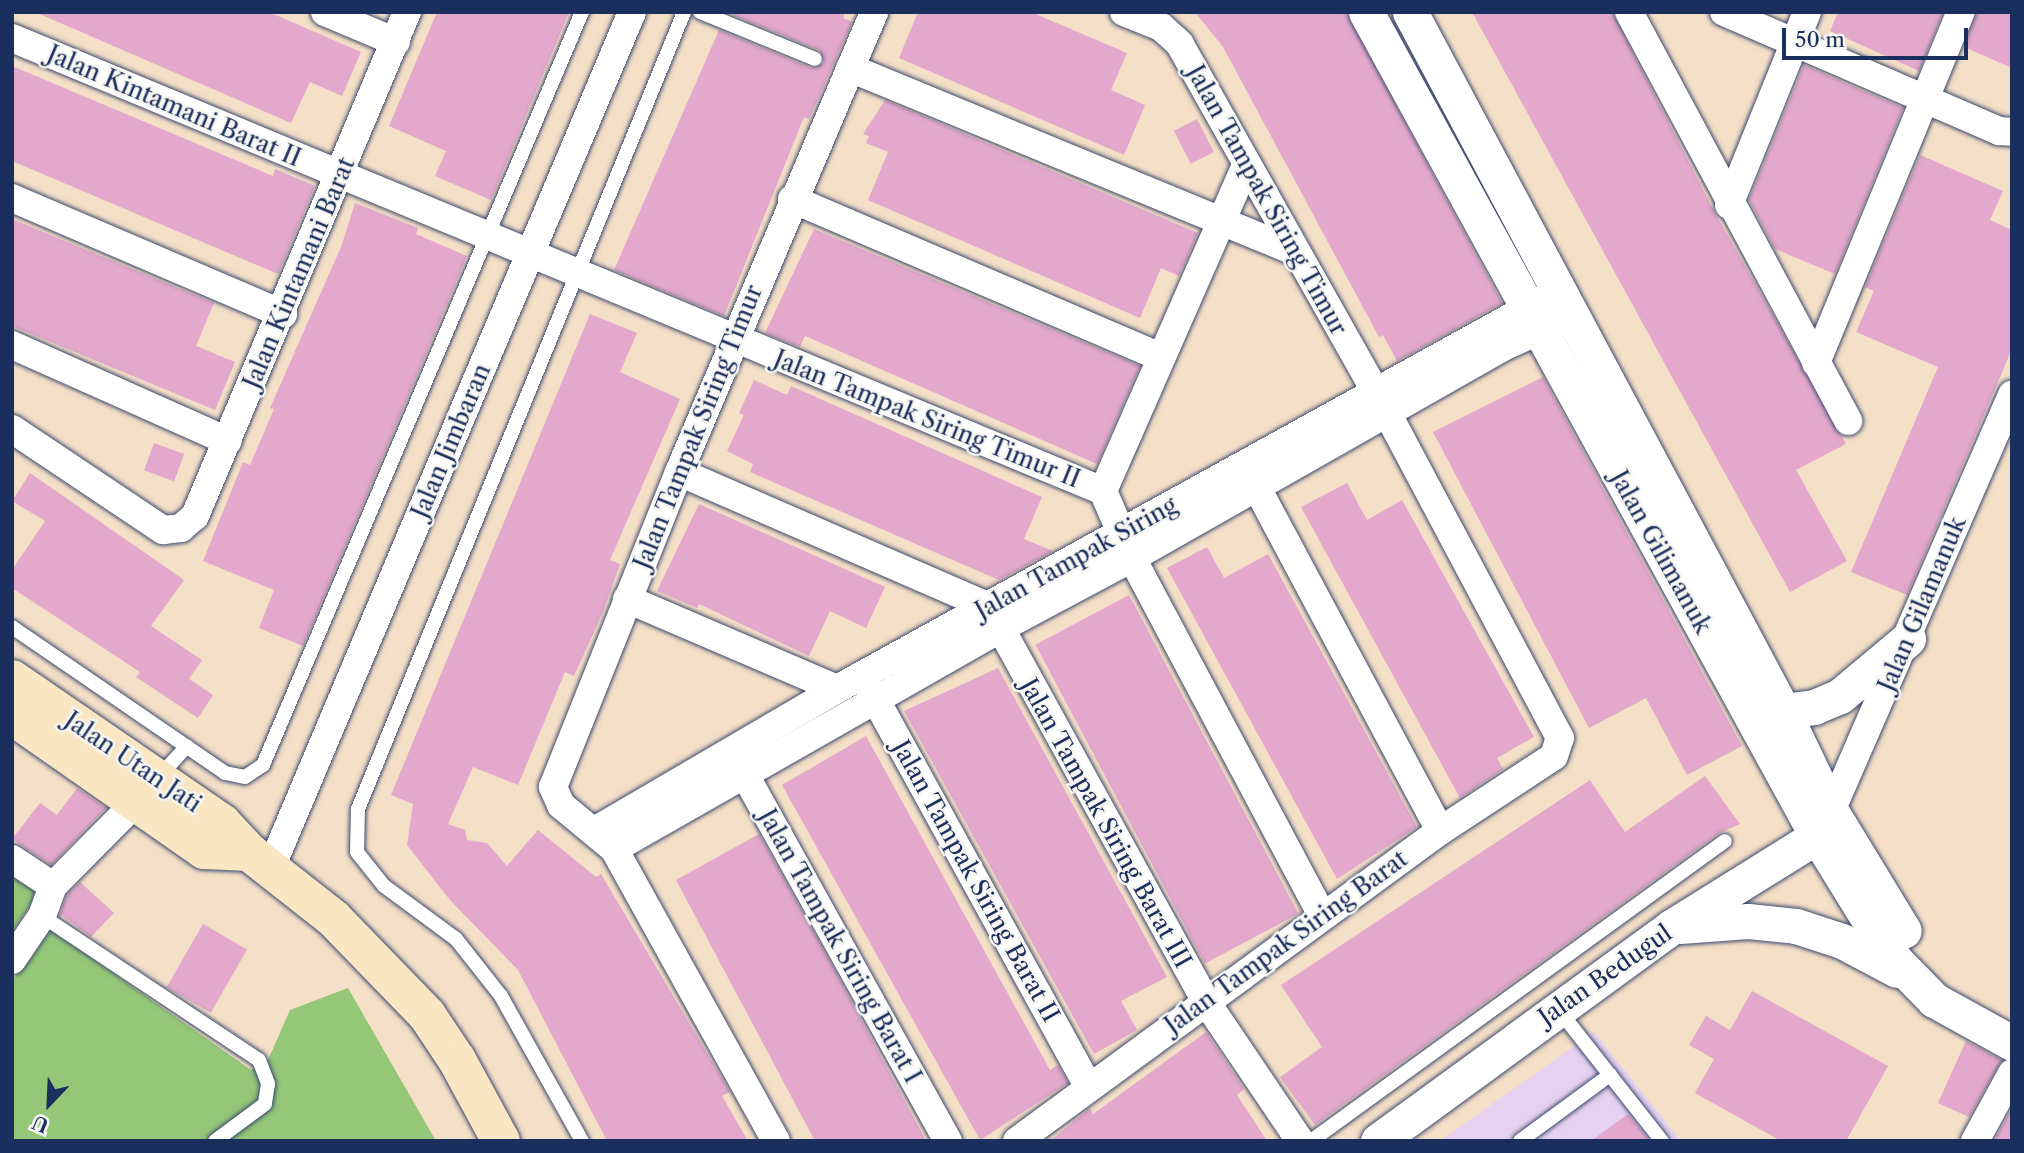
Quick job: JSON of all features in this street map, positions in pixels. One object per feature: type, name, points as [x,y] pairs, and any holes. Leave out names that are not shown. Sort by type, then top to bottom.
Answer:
[{"type":"main road","name":"Jalan Utan Jati","points":[[12,679],[146,790],[204,850],[259,861]]},
{"type":"main road","name":"Jalan Utan Jati","points":[[12,716],[146,790]]},
{"type":"main road","points":[[259,861],[334,919],[427,1015],[457,1060],[501,1141]]},
{"type":"street","points":[[325,12],[396,42]]},
{"type":"street","name":"Jalan Kintamani Barat","points":[[12,429],[163,530],[181,528],[195,516],[283,314],[407,12]]},
{"type":"street","name":"Jalan Jimbaran","points":[[259,861],[529,253],[632,12]]},
{"type":"street","name":"Jalan Tampak Siring Timur","points":[[605,840],[561,804],[553,788],[678,472],[792,199],[874,12]]},
{"type":"street","name":"Jalan Tampak Siring Timur","points":[[1124,12],[1161,27],[1180,44],[1293,251],[1381,402],[1560,738],[1558,749]]},
{"type":"street","name":"Jalan Gilimanuk","points":[[1366,12],[1533,319],[1824,824],[1882,940],[1913,979],[1934,1000],[2012,1024]]},
{"type":"street","name":"Jalan Gilimanuk","points":[[1410,12],[1567,302],[1783,712],[1824,824],[1925,962],[1963,1007],[2012,1043]]},
{"type":"street","points":[[1629,12],[1729,205],[1848,421]]},
{"type":"street","points":[[1724,12],[2008,136]]},
{"type":"street","points":[[1729,205],[1807,12]]},
{"type":"street","points":[[1816,363],[1961,12]]},
{"type":"street","name":"Jalan Kintamani Barat II","points":[[12,38],[529,253]]},
{"type":"street","points":[[850,68],[1293,251]]},
{"type":"street","points":[[1103,491],[1246,165]]},
{"type":"street","points":[[12,198],[283,314]]},
{"type":"street","points":[[792,199],[1160,357]]},
{"type":"street","name":"Jalan Tampak Siring Timur II","points":[[529,253],[734,341],[1103,491],[1132,558],[1322,916]]},
{"type":"street","name":"Jalan Tampak Siring","points":[[605,840],[737,761],[994,618],[1121,532],[1250,475],[1567,302]]},
{"type":"street","points":[[12,345],[228,441]]},
{"type":"street","name":"Jalan Gilamanuk","points":[[1824,824],[1908,639],[2001,450],[2012,395]]},
{"type":"street","points":[[678,472],[994,618]]},
{"type":"street","points":[[1250,475],[1440,831]]},
{"type":"street","name":"Jalan Tampak Siring","points":[[994,618],[1132,558],[1250,475]]},
{"type":"street","points":[[627,599],[837,689]]},
{"type":"street","name":"Jalan Tampak Siring Barat III","points":[[994,618],[1205,1000],[1300,1141]]},
{"type":"street","points":[[1783,712],[1814,707],[1840,696],[1908,639]]},
{"type":"street","name":"Jalan Tampak Siring","points":[[737,761],[837,689],[869,687]]},
{"type":"street","name":"Jalan Tampak Siring Barat II","points":[[869,687],[1088,1087]]},
{"type":"street","name":"Jalan Tampak Siring Barat","points":[[1017,1141],[1205,1000],[1440,831],[1554,756],[1558,749]]},
{"type":"street","name":"Jalan Tampak Siring Barat I","points":[[737,761],[948,1141]]},
{"type":"street","points":[[12,960],[42,916],[53,886],[146,790]]},
{"type":"street","name":"Jalan Bedugul","points":[[1378,1141],[1557,1008],[1824,824]]},
{"type":"street","points":[[605,840],[776,1141]]},
{"type":"street","points":[[12,859],[53,886]]},
{"type":"street","points":[[1671,927],[1748,920],[1796,926],[1842,941],[1913,979]]},
{"type":"street","points":[[1975,1141],[2012,1073]]},
{"type":"lane","points":[[12,627],[225,773],[245,777],[263,765],[582,12]]},
{"type":"lane","points":[[582,1141],[501,996],[456,939],[384,886],[357,852],[358,809],[684,12]]},
{"type":"lane","points":[[700,12],[815,59]]},
{"type":"lane","points":[[146,790],[187,746]]},
{"type":"lane","points":[[1311,1141],[1725,841]]},
{"type":"lane","points":[[42,916],[259,1060],[268,1084],[265,1104],[215,1141]]},
{"type":"lane","points":[[1557,1008],[1661,1141]]},
{"type":"lane","points":[[1520,1141],[1610,1075]]},
{"type":"shaded area","points":[[1594,1032],[1681,1141],[1440,1141]]},
{"type":"green space","points":[[12,869],[41,889],[12,932]]},
{"type":"green space","points":[[46,926],[251,1070],[268,1060],[290,1010],[348,988],[436,1141],[12,1141],[12,982]]},
{"type":"building","points":[[35,12],[269,12],[361,52],[342,96],[310,82],[291,123]]},
{"type":"building","points":[[437,12],[569,12],[491,200],[435,176],[446,151],[389,126]]},
{"type":"building","points":[[726,12],[845,12],[843,18],[852,22],[809,119],[804,117],[724,316],[614,270],[719,30],[811,68],[824,63],[819,50]]},
{"type":"building","points":[[918,12],[1031,12],[1127,53],[1111,90],[1145,105],[1124,155],[899,58]]},
{"type":"building","points":[[1195,12],[1346,12],[1502,303],[1397,361],[1383,335],[1379,337],[1223,47]]},
{"type":"building","points":[[1472,12],[1612,12],[1716,215],[1846,444],[1796,470],[1847,561],[1790,592]]},
{"type":"building","points":[[1838,12],[1943,12],[1919,71],[1830,31]]},
{"type":"building","points":[[1977,12],[2012,12],[2012,68],[1964,47]]},
{"type":"building","points":[[1804,65],[1903,108],[1835,274],[1775,249],[1749,200]]},
{"type":"building","points":[[12,66],[273,176],[275,169],[315,186],[278,274],[12,161]]},
{"type":"building","points":[[885,100],[1198,233],[1179,276],[1161,268],[1140,318],[868,200],[888,152],[866,143],[869,136],[863,134]]},
{"type":"building","points":[[1197,119],[1214,152],[1191,164],[1174,131]]},
{"type":"building","points":[[1920,155],[2003,191],[1990,220],[2012,230],[2012,349],[1907,595],[1851,572],[1938,367],[1856,332],[1874,291],[1865,287]]},
{"type":"building","points":[[355,203],[418,228],[416,234],[467,256],[303,646],[259,628],[274,590],[203,561],[243,462],[250,465],[274,409],[270,408],[341,247]]},
{"type":"building","points":[[12,219],[214,303],[196,346],[235,362],[215,410],[12,326]]},
{"type":"building","points":[[814,229],[1140,366],[1097,464],[805,336],[800,347],[765,333]]},
{"type":"building","points":[[590,314],[637,333],[620,372],[680,399],[610,560],[620,564],[603,612],[574,676],[565,672],[518,785],[473,767],[448,824],[465,830],[467,840],[487,843],[507,866],[538,830],[596,877],[601,874],[730,1092],[722,1096],[748,1141],[607,1141],[518,970],[450,900],[407,845],[413,804],[391,795]]},
{"type":"building","points":[[1543,377],[1742,746],[1687,775],[1646,698],[1589,728],[1433,432]]},
{"type":"building","points":[[754,380],[787,395],[791,386],[1042,497],[1024,539],[1053,551],[999,580],[750,472],[753,464],[727,451],[744,415],[739,413]]},
{"type":"building","points":[[154,443],[184,454],[174,481],[144,470]]},
{"type":"building","points":[[30,473],[184,580],[151,626],[202,660],[189,679],[213,695],[198,718],[136,677],[140,672],[12,588],[12,570],[45,521],[12,501]]},
{"type":"building","points":[[1347,483],[1367,520],[1402,500],[1534,737],[1497,758],[1503,769],[1460,798],[1301,507]]},
{"type":"building","points":[[699,504],[885,587],[866,628],[830,611],[809,656],[699,604],[697,608],[657,591]]},
{"type":"building","points":[[1207,547],[1224,578],[1268,554],[1417,827],[1337,879],[1167,568]]},
{"type":"building","points":[[1129,595],[1298,914],[1205,964],[1035,645]]},
{"type":"building","points":[[998,668],[1167,977],[1121,1001],[1137,1030],[1094,1054],[904,711]]},
{"type":"building","points":[[866,736],[1050,1070],[1058,1065],[1068,1083],[980,1140],[782,785]]},
{"type":"building","points":[[1705,776],[1740,824],[1719,833],[1315,1125],[1280,1077],[1322,1047],[1281,985],[1590,780],[1625,832]]},
{"type":"building","points":[[77,788],[106,808],[51,865],[12,839],[40,803],[57,815]]},
{"type":"building","points":[[759,834],[926,1141],[815,1141],[676,880]]},
{"type":"building","points":[[80,882],[114,913],[91,937],[60,914],[67,895]]},
{"type":"building","points":[[203,924],[247,950],[211,1013],[166,987]]},
{"type":"building","points":[[1752,991],[1888,1066],[1846,1141],[1781,1141],[1695,1093],[1714,1059],[1689,1045],[1706,1016],[1730,1030]]},
{"type":"building","points":[[1206,1032],[1244,1089],[1237,1095],[1267,1141],[1050,1141],[1090,1108],[1093,1114]]},
{"type":"building","points":[[1966,1041],[2002,1060],[1969,1117],[1938,1103]]},
{"type":"building","points":[[2012,1108],[2012,1141],[1994,1141]]},
{"type":"building","points":[[1628,1114],[1650,1141],[1591,1141]]}]
